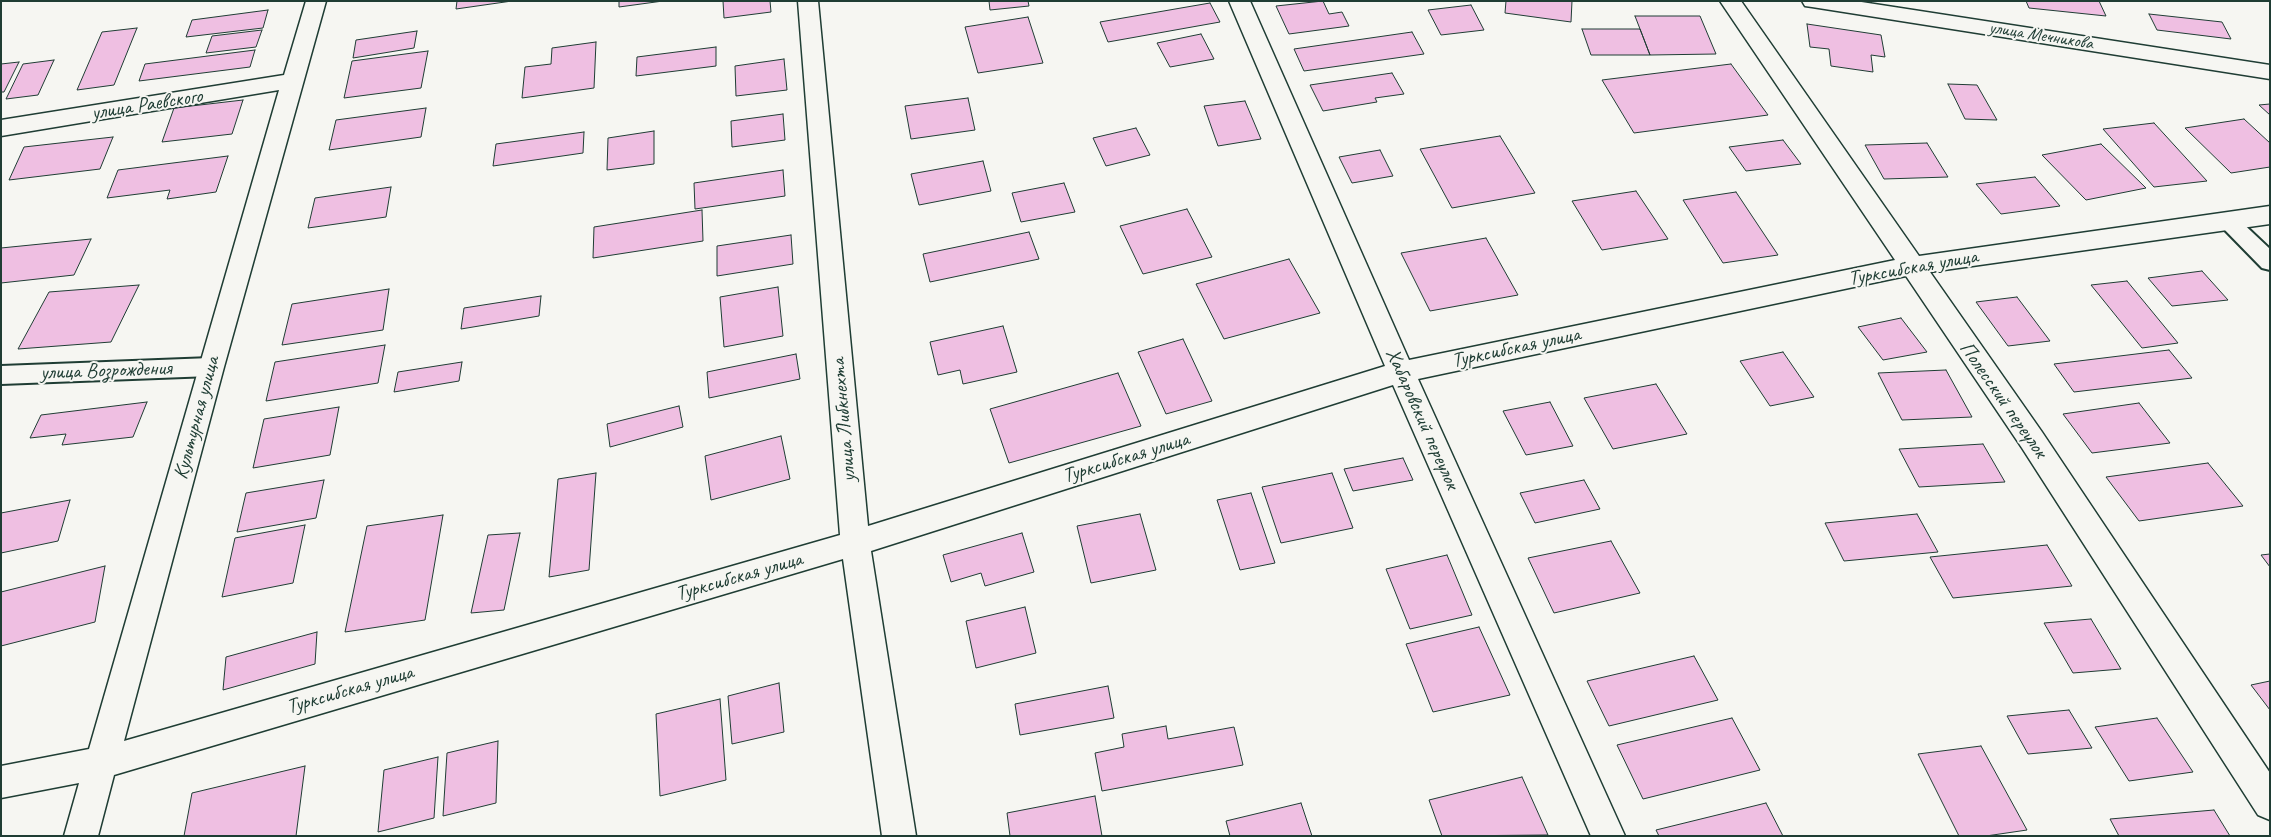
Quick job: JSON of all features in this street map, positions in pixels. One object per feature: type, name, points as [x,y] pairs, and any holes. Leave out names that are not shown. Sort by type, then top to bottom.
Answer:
[{"type":"street","name":"Культурная улица","points":[[81,836],[211,367],[316,1]]},
{"type":"street","name":"улица Либкнехта","points":[[808,1],[855,543],[900,836]]},
{"type":"street","name":"Хабаровский переулок","points":[[1240,1],[1401,372],[1608,836]]},
{"type":"street","name":"Полесский переулок","points":[[1730,1],[2032,440],[2270,803]]},
{"type":"street","name":"улица Мечникова","points":[[1812,1],[1871,6],[2270,72]]},
{"type":"street","name":"улица Раевского","points":[[1,128],[292,81]]},
{"type":"street","name":"Турксибская улица","points":[[1,782],[102,763],[855,543],[1401,372],[1911,266],[2270,214]]},
{"type":"lane","points":[[2228,221],[2270,262]]},
{"type":"lane","name":"улица Возрождения","points":[[1,375],[211,367]]},
{"type":"building","points":[[457,1],[512,1],[456,9]]},
{"type":"building","points":[[619,1],[663,1],[619,7]]},
{"type":"building","points":[[723,1],[770,1],[771,12],[724,18]]},
{"type":"building","points":[[989,1],[1028,1],[1029,6],[990,10]]},
{"type":"building","points":[[1323,1],[1329,14],[1342,12],[1349,26],[1289,34],[1276,6]]},
{"type":"building","points":[[1506,1],[1572,1],[1571,22],[1505,13]]},
{"type":"building","points":[[2026,1],[2099,1],[2106,16],[2029,8]]},
{"type":"building","points":[[1210,3],[1220,22],[1108,42],[1100,22]]},
{"type":"building","points":[[1471,5],[1484,30],[1441,35],[1428,10]]},
{"type":"building","points":[[268,10],[263,28],[186,37],[192,20]]},
{"type":"building","points":[[2149,14],[2222,22],[2231,39],[2157,30]]},
{"type":"building","points":[[1635,16],[1700,16],[1716,54],[1650,55]]},
{"type":"building","points":[[1028,17],[1043,63],[978,73],[965,27]]},
{"type":"building","points":[[1807,24],[1881,35],[1885,57],[1871,55],[1873,72],[1831,66],[1829,49],[1810,47]]},
{"type":"building","points":[[137,28],[114,85],[77,90],[102,32]]},
{"type":"building","points":[[1582,29],[1640,29],[1650,55],[1591,55]]},
{"type":"building","points":[[262,30],[256,47],[206,53],[212,36]]},
{"type":"building","points":[[417,31],[414,48],[353,58],[356,40]]},
{"type":"building","points":[[1412,32],[1424,54],[1304,71],[1294,49]]},
{"type":"building","points":[[1201,34],[1214,59],[1170,67],[1157,43]]},
{"type":"building","points":[[596,42],[594,88],[522,98],[525,67],[551,64],[552,48]]},
{"type":"building","points":[[716,47],[716,66],[636,76],[637,57]]},
{"type":"building","points":[[255,50],[250,67],[139,81],[145,64]]},
{"type":"building","points":[[428,51],[421,88],[344,98],[352,61]]},
{"type":"building","points":[[784,59],[787,90],[736,96],[735,66]]},
{"type":"building","points":[[54,60],[38,95],[6,99],[23,64]]},
{"type":"building","points":[[19,62],[4,92],[1,92],[1,64]]},
{"type":"building","points":[[1731,64],[1768,115],[1634,133],[1602,80]]},
{"type":"building","points":[[1392,73],[1404,94],[1375,98],[1377,102],[1323,111],[1310,85]]},
{"type":"building","points":[[1948,84],[1977,85],[1997,120],[1965,119]]},
{"type":"building","points":[[968,98],[975,130],[911,139],[905,106]]},
{"type":"building","points":[[243,100],[232,134],[162,142],[174,108]]},
{"type":"building","points":[[1245,101],[1261,139],[1218,146],[1204,106]]},
{"type":"building","points":[[2270,104],[2270,115],[2259,105]]},
{"type":"building","points":[[426,108],[421,137],[329,150],[336,120]]},
{"type":"building","points":[[783,114],[785,140],[732,147],[731,121]]},
{"type":"building","points":[[2244,119],[2270,143],[2270,167],[2231,173],[2185,128]]},
{"type":"building","points":[[2154,123],[2207,181],[2154,187],[2103,129]]},
{"type":"building","points":[[1136,128],[1150,155],[1106,166],[1093,138]]},
{"type":"building","points":[[654,131],[654,164],[607,170],[608,138]]},
{"type":"building","points":[[584,132],[583,153],[493,166],[496,144]]},
{"type":"building","points":[[1500,136],[1535,193],[1452,208],[1420,149]]},
{"type":"building","points":[[113,137],[100,169],[9,180],[24,147]]},
{"type":"building","points":[[1783,140],[1801,164],[1746,171],[1729,147]]},
{"type":"building","points":[[1927,143],[1948,177],[1884,179],[1865,145]]},
{"type":"building","points":[[2101,144],[2146,188],[2086,200],[2042,155]]},
{"type":"building","points":[[1380,150],[1393,176],[1352,183],[1339,157]]},
{"type":"building","points":[[228,156],[216,192],[167,199],[170,190],[107,198],[118,170]]},
{"type":"building","points":[[983,161],[991,191],[919,205],[911,174]]},
{"type":"building","points":[[783,170],[785,196],[695,209],[694,183]]},
{"type":"building","points":[[2035,177],[2060,206],[2001,214],[1976,184]]},
{"type":"building","points":[[1064,183],[1075,212],[1021,222],[1012,193]]},
{"type":"building","points":[[391,187],[386,217],[308,228],[315,198]]},
{"type":"building","points":[[1636,191],[1668,239],[1602,250],[1572,201]]},
{"type":"building","points":[[1736,192],[1778,255],[1723,263],[1683,200]]},
{"type":"building","points":[[1187,209],[1212,257],[1143,274],[1120,226]]},
{"type":"building","points":[[702,210],[703,241],[593,258],[594,227]]},
{"type":"building","points":[[1029,232],[1039,259],[930,282],[923,254]]},
{"type":"building","points":[[791,235],[793,264],[717,276],[717,246]]},
{"type":"building","points":[[1486,238],[1518,295],[1430,311],[1401,253]]},
{"type":"building","points":[[91,239],[74,275],[1,283],[1,248]]},
{"type":"building","points":[[1289,259],[1320,313],[1224,339],[1196,284]]},
{"type":"building","points":[[2202,271],[2228,300],[2172,306],[2148,278]]},
{"type":"building","points":[[2127,281],[2178,343],[2142,348],[2091,285]]},
{"type":"building","points":[[139,285],[111,342],[18,349],[49,292]]},
{"type":"building","points":[[778,287],[783,336],[724,347],[720,297]]},
{"type":"building","points":[[389,289],[383,330],[282,345],[292,304]]},
{"type":"building","points":[[541,296],[539,316],[461,329],[464,308]]},
{"type":"building","points":[[2017,297],[2050,341],[2008,346],[1976,302]]},
{"type":"building","points":[[1901,318],[1927,352],[1883,360],[1858,327]]},
{"type":"building","points":[[1003,326],[1017,372],[963,384],[960,370],[938,375],[930,342]]},
{"type":"building","points":[[1183,339],[1212,401],[1166,414],[1138,352]]},
{"type":"building","points":[[385,345],[378,383],[266,401],[275,362]]},
{"type":"building","points":[[2169,350],[2192,378],[2074,392],[2054,364]]},
{"type":"building","points":[[1783,352],[1814,397],[1770,406],[1740,361]]},
{"type":"building","points":[[796,354],[800,379],[709,398],[707,372]]},
{"type":"building","points":[[462,362],[459,381],[394,392],[398,372]]},
{"type":"building","points":[[1946,370],[1972,417],[1902,420],[1878,373]]},
{"type":"building","points":[[1118,373],[1141,426],[1009,463],[990,409]]},
{"type":"building","points":[[1656,384],[1687,434],[1613,449],[1584,398]]},
{"type":"building","points":[[147,402],[133,437],[62,445],[66,434],[30,438],[41,415]]},
{"type":"building","points":[[1550,402],[1573,446],[1526,455],[1503,411]]},
{"type":"building","points":[[2139,403],[2170,443],[2092,453],[2063,414]]},
{"type":"building","points":[[679,406],[683,427],[610,447],[607,424]]},
{"type":"building","points":[[339,407],[330,455],[253,468],[264,419]]},
{"type":"building","points":[[781,436],[790,479],[711,500],[705,456]]},
{"type":"building","points":[[1983,444],[2005,482],[1919,487],[1899,449]]},
{"type":"building","points":[[1403,458],[1413,480],[1353,491],[1344,469]]},
{"type":"building","points":[[2208,463],[2243,506],[2139,521],[2106,477]]},
{"type":"building","points":[[596,473],[589,570],[549,577],[558,479]]},
{"type":"building","points":[[1332,473],[1353,528],[1281,543],[1262,487]]},
{"type":"building","points":[[324,480],[316,518],[237,532],[246,493]]},
{"type":"building","points":[[1584,480],[1600,509],[1535,523],[1520,493]]},
{"type":"building","points":[[1251,493],[1275,563],[1240,570],[1217,500]]},
{"type":"building","points":[[70,500],[58,541],[1,553],[1,513]]},
{"type":"building","points":[[1140,514],[1156,570],[1091,583],[1077,526]]},
{"type":"building","points":[[1917,514],[1938,552],[1844,561],[1825,523]]},
{"type":"building","points":[[443,515],[425,620],[345,632],[367,526]]},
{"type":"building","points":[[305,525],[293,583],[222,597],[235,538]]},
{"type":"building","points":[[520,533],[504,610],[471,613],[488,535]]},
{"type":"building","points":[[1022,533],[1034,572],[985,586],[981,573],[951,582],[943,555]]},
{"type":"building","points":[[1611,541],[1640,593],[1554,613],[1528,558]]},
{"type":"building","points":[[2047,545],[2072,586],[1953,598],[1930,557]]},
{"type":"building","points":[[2270,554],[2270,567],[2261,555]]},
{"type":"building","points":[[1447,555],[1472,615],[1410,629],[1386,569]]},
{"type":"building","points":[[105,566],[95,622],[1,646],[1,592]]},
{"type":"building","points":[[1025,607],[1036,653],[976,668],[966,621]]},
{"type":"building","points":[[2091,619],[2121,669],[2073,673],[2044,623]]},
{"type":"building","points":[[1479,627],[1510,695],[1433,712],[1406,644]]},
{"type":"building","points":[[317,632],[315,664],[223,690],[226,657]]},
{"type":"building","points":[[1694,656],[1718,700],[1609,726],[1587,681]]},
{"type":"building","points":[[2270,681],[2270,710],[2251,685]]},
{"type":"building","points":[[779,683],[784,732],[732,744],[728,696]]},
{"type":"building","points":[[1108,686],[1114,718],[1020,735],[1015,704]]},
{"type":"building","points":[[720,699],[726,780],[660,796],[656,714]]},
{"type":"building","points":[[2069,710],[2092,748],[2028,754],[2007,716]]},
{"type":"building","points":[[1732,718],[1760,770],[1643,799],[1617,745]]},
{"type":"building","points":[[2157,718],[2193,772],[2129,781],[2095,727]]},
{"type":"building","points":[[1166,726],[1168,739],[1234,727],[1243,765],[1102,791],[1095,753],[1124,747],[1122,734]]},
{"type":"building","points":[[498,741],[496,803],[443,816],[447,753]]},
{"type":"building","points":[[1981,746],[2027,830],[1986,836],[1959,836],[1918,754]]},
{"type":"building","points":[[438,757],[434,818],[378,832],[384,770]]},
{"type":"building","points":[[305,766],[296,836],[184,836],[192,793]]},
{"type":"building","points":[[1522,777],[1548,835],[1442,836],[1429,800]]},
{"type":"building","points":[[1095,796],[1102,836],[1010,836],[1007,813]]},
{"type":"building","points":[[1301,803],[1312,836],[1230,836],[1226,821]]},
{"type":"building","points":[[1766,803],[1783,836],[1659,836],[1656,830]]},
{"type":"building","points":[[2214,810],[2230,836],[2119,836],[2110,819]]}]
